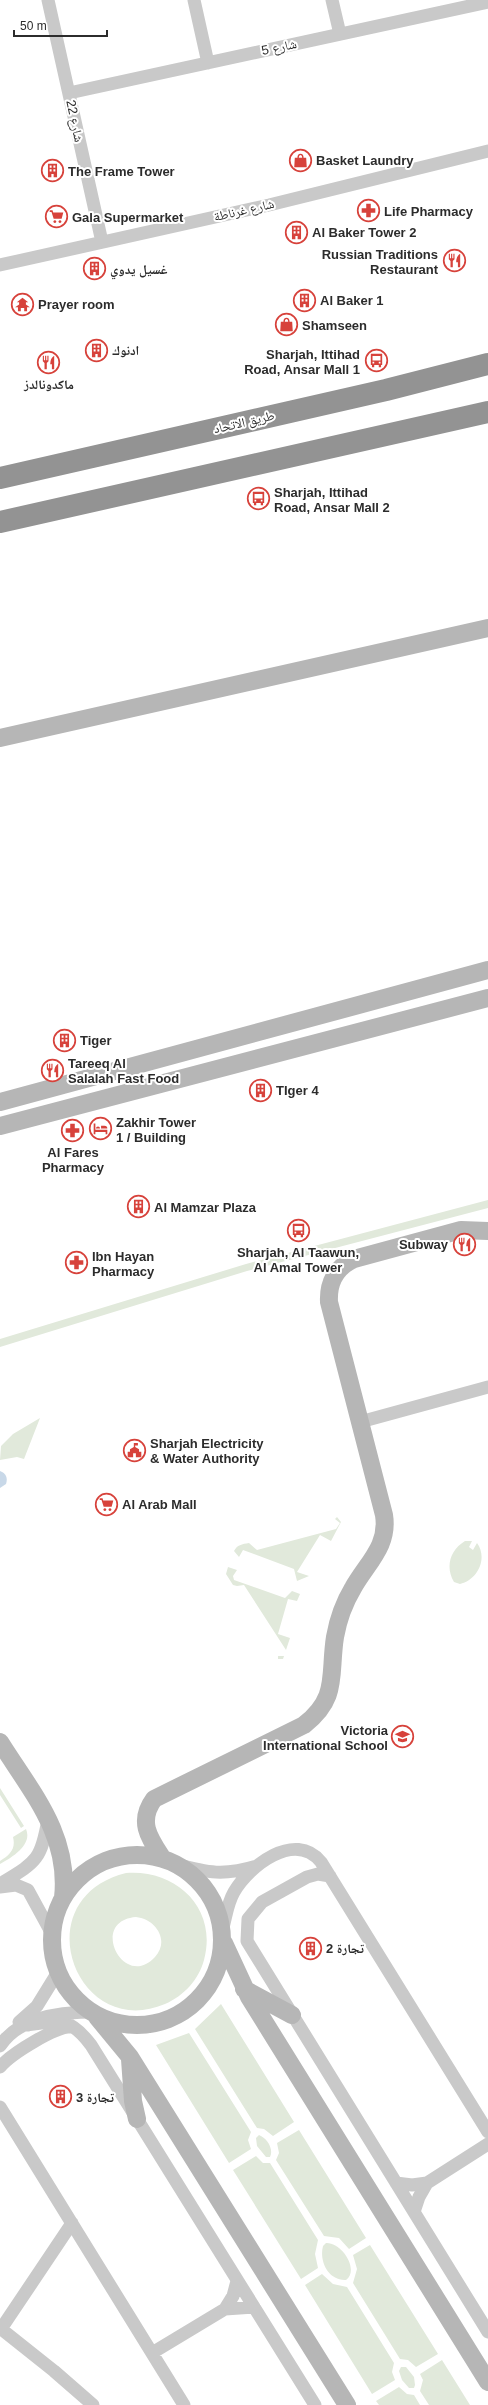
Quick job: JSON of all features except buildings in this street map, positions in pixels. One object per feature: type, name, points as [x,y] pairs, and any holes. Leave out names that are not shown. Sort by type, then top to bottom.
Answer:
[{"type":"highway","name":"طريق الاتحاد","points":[[0,478],[363,395],[488,364]]},
{"type":"highway","points":[[0,522],[488,412]]},
{"type":"street","name":"شارع 22","points":[[48,0],[70,93],[102,242]]},
{"type":"street","points":[[194,0],[208,63]]},
{"type":"street","points":[[332,0],[340,34]]},
{"type":"street","name":"شارع 5","points":[[70,93],[488,2]]},
{"type":"street","name":"شارع غرناطة","points":[[0,265],[269,205],[488,151]]},
{"type":"street","points":[[0,738],[488,628]]},
{"type":"street","points":[[0,1102],[488,970]]},
{"type":"street","points":[[0,1126],[488,998]]},
{"type":"street","points":[[488,1230],[461,1230],[371,1254],[348,1261],[336,1272],[329,1287],[328,1302],[384,1515],[385,1531],[378,1552],[352,1589],[339,1621],[335,1638],[332,1685],[328,1697],[314,1717],[304,1725],[154,1799],[146,1815],[145,1827],[149,1838],[169,1862],[186,1870],[204,1887],[216,1908],[223,1935],[244,1989],[488,2382]]},
{"type":"street","points":[[360,1422],[488,1387]]},
{"type":"street","points":[[0,1742],[55,1831],[63,1857],[63,1898]]},
{"type":"street","points":[[0,1884],[35,1860],[43,1847],[48,1819]]},
{"type":"street","points":[[28,2025],[37,2019],[55,2014],[94,2014],[120,2024],[132,2025],[158,2023],[181,2014],[192,2006],[208,1988],[219,1965],[223,1935],[233,1894],[241,1883],[260,1864],[282,1851],[299,1849],[318,1859],[330,1876],[488,2132]]},
{"type":"street","points":[[260,1864],[223,1874],[206,1873],[169,1862],[131,1855],[107,1860],[96,1865],[77,1879],[63,1898],[56,1916],[52,1934],[52,1950],[58,1972],[75,1998],[94,2014],[130,2057],[347,2405]]},
{"type":"street","points":[[330,1876],[318,1874],[302,1879],[262,1902],[248,1919],[246,1933],[250,1947],[488,2332]]},
{"type":"street","points":[[0,1887],[16,1885],[28,1890],[52,1934]]},
{"type":"street","points":[[0,2046],[7,2033],[37,2006],[58,1972]]},
{"type":"street","points":[[244,1989],[292,2015]]},
{"type":"street","points":[[7,2033],[28,2025],[57,2020],[73,2027],[91,2045],[314,2405]]},
{"type":"street","points":[[0,2067],[9,2058],[58,2030],[73,2027]]},
{"type":"street","points":[[130,2057],[133,2101],[137,2120]]},
{"type":"street","points":[[0,2107],[184,2405]]},
{"type":"street","points":[[414,2212],[419,2197],[428,2183],[488,2144]]},
{"type":"street","points":[[396,2183],[412,2185],[428,2183]]},
{"type":"street","points":[[72,2223],[0,2329],[54,2371],[93,2405]]},
{"type":"street","points":[[152,2353],[225,2309],[233,2296],[237,2281]]},
{"type":"street","points":[[225,2309],[254,2308]]},
{"type":"shaded area","points":[[488,1200],[488,1208],[247,1271],[0,1347],[0,1339],[246,1264]]},
{"type":"shaded area","points":[[40,1418],[24,1459],[17,1457],[0,1460],[1,1446],[13,1434]]},
{"type":"shaded area","points":[[337,1517],[341,1522],[331,1541],[320,1535],[297,1572],[309,1576],[297,1581],[294,1569],[243,1550],[239,1557],[234,1551],[238,1546],[244,1544],[249,1543],[257,1550],[336,1529],[340,1523],[335,1519]]},
{"type":"shaded area","points":[[465,1541],[472,1541],[469,1547],[473,1550],[477,1543],[482,1555],[479,1568],[476,1573],[472,1578],[460,1584],[454,1582],[451,1576],[450,1559],[456,1549]]},
{"type":"shaded area","points":[[228,1567],[237,1570],[233,1576],[234,1580],[285,1598],[292,1591],[300,1594],[297,1601],[288,1599],[278,1634],[290,1638],[286,1650],[244,1585],[233,1585],[226,1574]]},
{"type":"shaded area","points":[[278,1656],[284,1656],[283,1659],[278,1659]]},
{"type":"shaded area","points":[[0,1788],[24,1826],[21,1828],[0,1795]]},
{"type":"shaded area","points":[[26,1829],[27,1835],[24,1846],[15,1855],[0,1864],[0,1861],[9,1854],[13,1848],[13,1837]]},
{"type":"shaded area","points":[[126,1873],[144,1873],[161,1878],[176,1885],[189,1896],[199,1909],[205,1924],[207,1941],[202,1967],[190,1986],[184,1992],[172,2001],[165,2004],[134,2010],[107,2003],[86,1986],[74,1962],[70,1936],[76,1910],[94,1888]],"holes":[[[136,1917],[155,1926],[159,1932],[161,1944],[155,1957],[143,1965],[132,1966],[123,1960],[116,1951],[113,1940],[114,1930],[122,1921]]]},
{"type":"shaded area","points":[[221,2004],[294,2122],[273,2136],[264,2129],[257,2128],[195,2029]]},
{"type":"shaded area","points":[[189,2033],[251,2132],[248,2140],[251,2149],[229,2163],[156,2045]]},
{"type":"shaded area","points":[[299,2130],[366,2238],[349,2249],[339,2238],[324,2236],[276,2160],[279,2153],[277,2143]]},
{"type":"shaded area","points":[[259,2135],[262,2136],[269,2144],[271,2151],[270,2157],[266,2157],[257,2146],[256,2138]]},
{"type":"shaded area","points":[[256,2156],[263,2163],[270,2163],[318,2240],[315,2254],[318,2268],[301,2279],[233,2170]]},
{"type":"shaded area","points":[[326,2243],[332,2244],[343,2251],[347,2257],[351,2269],[350,2275],[346,2280],[334,2277],[326,2269],[322,2258],[322,2252],[323,2246]]},
{"type":"shaded area","points":[[370,2245],[438,2354],[416,2367],[408,2360],[400,2359],[353,2283],[357,2269],[353,2255]]},
{"type":"shaded area","points":[[322,2274],[333,2284],[347,2287],[394,2363],[392,2372],[395,2380],[372,2394],[305,2285]]},
{"type":"shaded area","points":[[442,2360],[470,2405],[429,2405],[420,2391],[423,2380],[420,2374]]},
{"type":"shaded area","points":[[401,2367],[406,2367],[414,2377],[414,2388],[409,2388],[402,2380],[399,2371]]},
{"type":"shaded area","points":[[399,2387],[407,2394],[414,2395],[420,2405],[379,2405],[376,2401]]},
{"type":"water","points":[[0,1471],[5,1474],[7,1480],[6,1484],[0,1488]]},
{"type":"place","name":"Basket Laundry","points":[[301,160]]},
{"type":"place","name":"The Frame Tower","points":[[52,171]]},
{"type":"place","name":"Life Pharmacy","points":[[369,211]]},
{"type":"place","name":"Gala Supermarket","points":[[56,217]]},
{"type":"place","name":"Al Baker Tower 2","points":[[297,232]]},
{"type":"place","name":"Russian Traditions Restaurant","points":[[454,261]]},
{"type":"place","name":"غسيل يدوي","points":[[95,269]]},
{"type":"place","name":"Al Baker 1","points":[[305,300]]},
{"type":"place","name":"Prayer room","points":[[22,304]]},
{"type":"place","name":"Shamseen","points":[[286,325]]},
{"type":"place","name":"ادنوك","points":[[96,350]]},
{"type":"place","name":"Sharjah, Ittihad Road, Ansar Mall 1","points":[[376,361]]},
{"type":"place","name":"ماكدونالدز","points":[[49,362]]},
{"type":"place","name":"Sharjah, Ittihad Road, Ansar Mall 2","points":[[258,499]]},
{"type":"place","name":"Tiger","points":[[65,1040]]},
{"type":"place","name":"Tareeq Al Salalah Fast Food","points":[[52,1070]]},
{"type":"place","name":"TIger 4","points":[[260,1090]]},
{"type":"place","name":"Zakhir Tower 1 / Building","points":[[101,1129]]},
{"type":"place","name":"Al Fares Pharmacy","points":[[73,1130]]},
{"type":"place","name":"Al Mamzar Plaza","points":[[139,1207]]},
{"type":"place","name":"Sharjah, Al Taawun, Al Amal Tower","points":[[298,1230]]},
{"type":"place","name":"Subway","points":[[464,1244]]},
{"type":"place","name":"Ibn Hayan Pharmacy","points":[[77,1263]]},
{"type":"place","name":"Sharjah Electricity & Water Authority","points":[[134,1450]]},
{"type":"place","name":"Al Arab Mall","points":[[107,1504]]},
{"type":"place","name":"Victoria International School","points":[[403,1737]]},
{"type":"place","name":"تجارة 2","points":[[310,1948]]},
{"type":"place","name":"تجارة 3","points":[[60,2097]]}]
